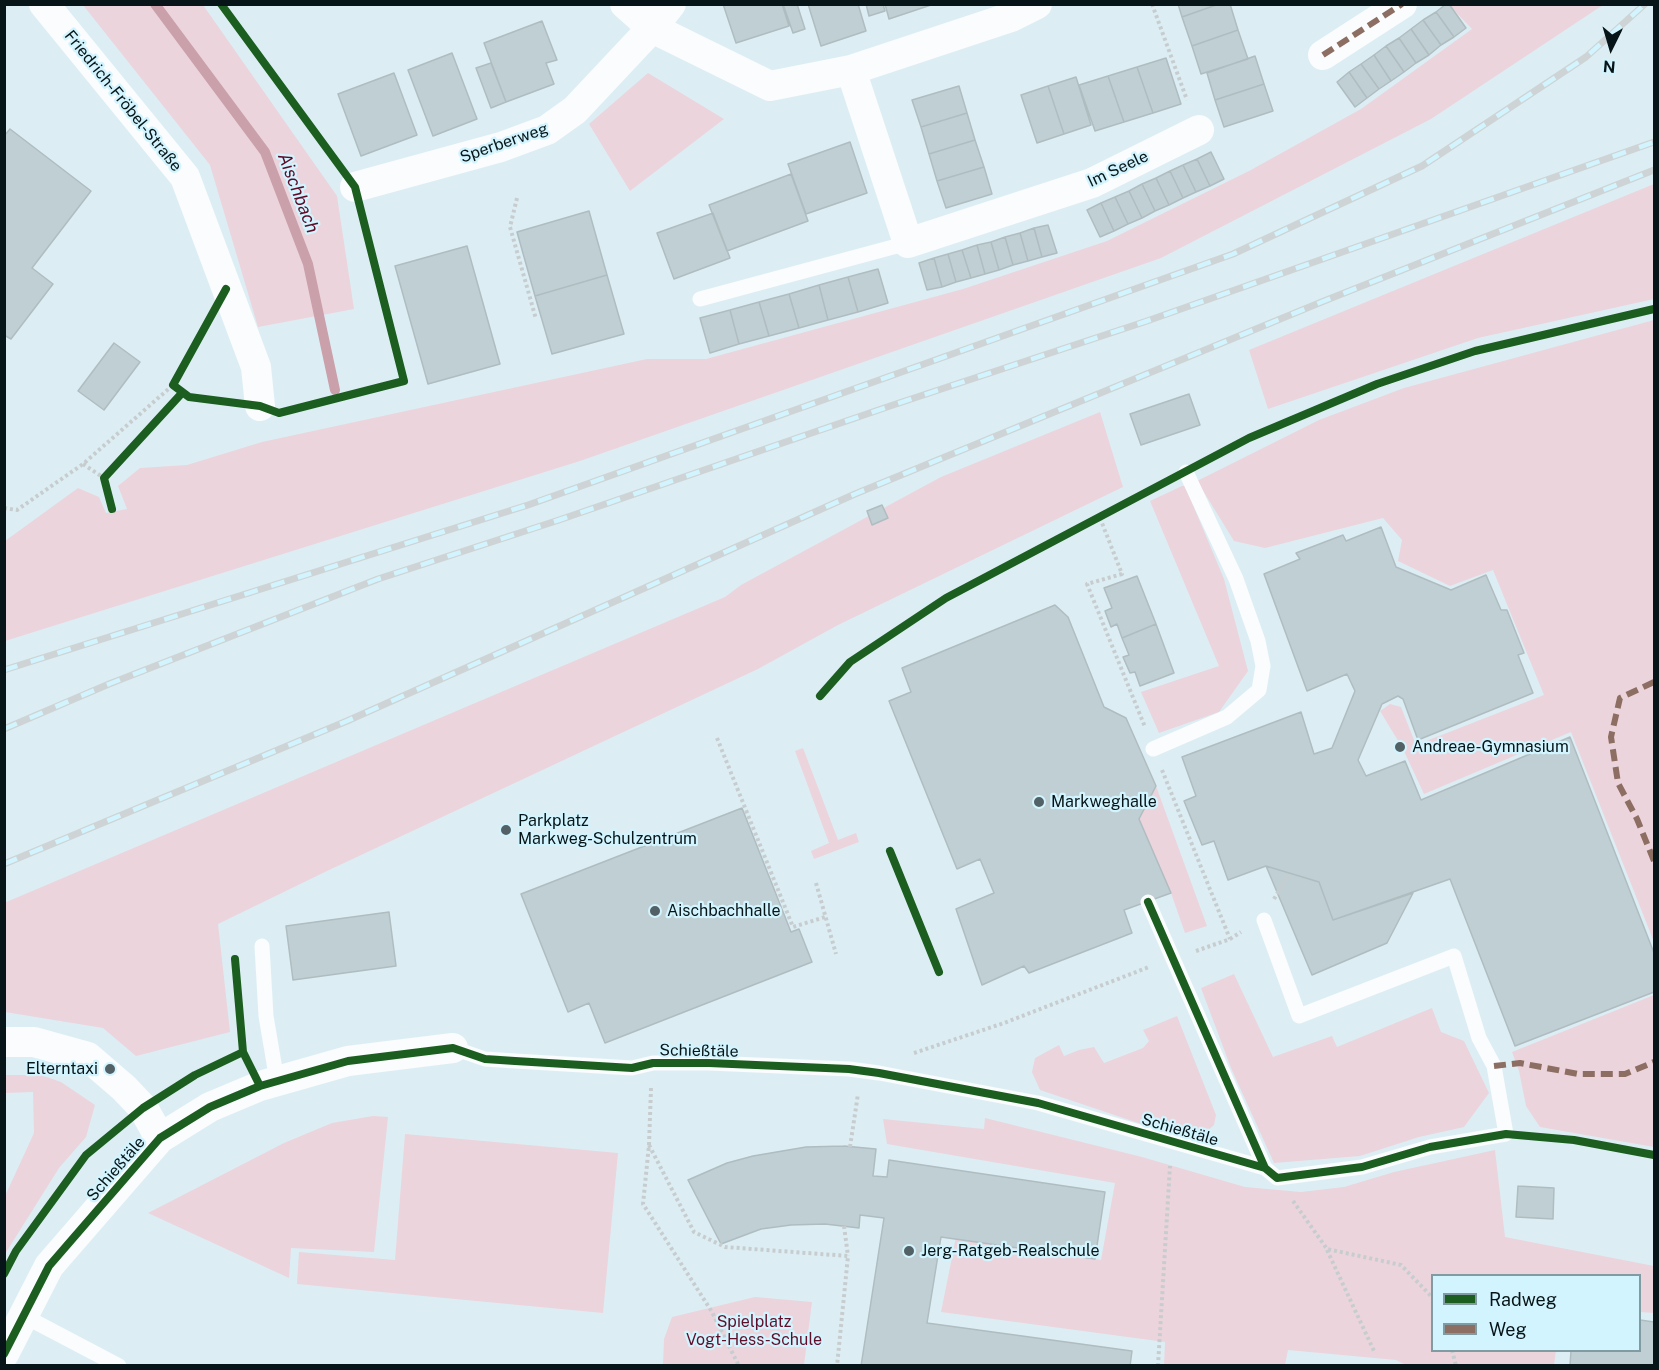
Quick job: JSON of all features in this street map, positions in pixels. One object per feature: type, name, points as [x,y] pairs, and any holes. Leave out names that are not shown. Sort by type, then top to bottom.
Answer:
[{"type":"street","name":"Friedrich-Fröbel-Straße","points":[[44,4],[185,177],[256,367],[260,406]]},
{"type":"street","points":[[625,4],[652,28],[770,86],[851,70],[1011,17],[1037,4]]},
{"type":"street","points":[[652,28],[671,4]]},
{"type":"street","points":[[1323,56],[1402,4]]},
{"type":"street","name":"Sperberweg","points":[[355,187],[501,147],[547,130],[575,110],[652,28]]},
{"type":"street","points":[[851,70],[908,243]]},
{"type":"street","name":"Im Seele","points":[[908,243],[1092,183],[1198,130]]},
{"type":"street","points":[[4,1042],[34,1041],[88,1057],[143,1108],[160,1138]]},
{"type":"street","name":"Schießtäle","points":[[4,1354],[49,1266],[160,1138],[210,1107],[277,1082],[348,1060],[453,1048]]},
{"type":"lane","name":"Im Seele","points":[[700,299],[908,243]]},
{"type":"lane","points":[[1153,749],[1227,717],[1259,690],[1263,666],[1258,641],[1236,579],[1186,472]]},
{"type":"lane","points":[[1148,902],[1271,1173]]},
{"type":"lane","name":"Schießtäle","points":[[453,1048],[485,1059],[632,1068],[653,1063],[709,1063],[861,1070],[1038,1103],[1171,1141],[1271,1173],[1362,1167],[1430,1147],[1506,1134],[1494,1066],[1479,1038],[1454,956],[1299,1016],[1264,920]]},
{"type":"lane","points":[[262,946],[266,1016],[277,1082]]},
{"type":"lane","points":[[24,1316],[119,1365]]},
{"type":"path","points":[[1152,4],[1198,130]]},
{"type":"path","points":[[517,198],[510,227],[536,319]]},
{"type":"path","points":[[4,508],[17,510],[83,464],[173,385]]},
{"type":"path","points":[[83,464],[104,478]]},
{"type":"path","points":[[1100,518],[1122,574],[1087,584],[1230,939]]},
{"type":"path","points":[[717,738],[793,927],[825,917]]},
{"type":"path","points":[[890,851],[939,972]]},
{"type":"path","points":[[1276,894],[1289,873]]},
{"type":"path","points":[[816,883],[836,954]]},
{"type":"path","points":[[1192,952],[1230,939],[1238,933]]},
{"type":"path","points":[[850,1147],[861,1070],[1004,1023],[1128,974]]},
{"type":"path","points":[[653,1063],[650,1145],[643,1204],[712,1311],[739,1365]]},
{"type":"path","points":[[1158,1365],[1171,1141]]},
{"type":"path","points":[[650,1145],[694,1232],[725,1247],[848,1256]]},
{"type":"path","points":[[1271,1173],[1327,1249],[1374,1351]]},
{"type":"path","points":[[837,1365],[848,1256],[844,1226]]},
{"type":"path","points":[[1327,1249],[1401,1265],[1431,1296]]},
{"type":"green space","points":[[83,5],[203,5],[337,196],[354,309],[258,327],[210,165]]},
{"type":"green space","points":[[1449,5],[1603,5],[1431,119],[1161,258],[580,461],[5,641],[5,541],[78,488],[99,497],[106,513],[127,509],[118,486],[140,468],[187,465],[262,442],[647,359],[706,359],[963,289],[1107,241],[1249,171],[1361,109],[1472,29]]},
{"type":"green space","points":[[648,73],[724,119],[630,191],[589,124]]},
{"type":"green space","points":[[1654,184],[1654,299],[1478,338],[1268,409],[1249,350]]},
{"type":"green space","points":[[1654,320],[1654,942],[1571,732],[1424,794],[1403,749],[1380,711],[1390,704],[1401,707],[1416,745],[1544,695],[1493,570],[1450,586],[1398,561],[1402,540],[1383,518],[1265,548],[1234,541],[1197,481],[1319,420],[1404,388]]},
{"type":"green space","points":[[1100,412],[1123,487],[838,625],[758,669],[218,924],[230,1032],[136,1056],[103,1028],[5,1012],[4,903],[725,597],[741,585],[941,477]]},
{"type":"green space","points":[[1185,486],[1224,579],[1248,671],[1219,712],[1159,733],[1141,692],[1219,666],[1150,501]]},
{"type":"green space","points":[[803,748],[838,840],[856,833],[859,842],[814,859],[811,851],[829,843],[795,751]]},
{"type":"green space","points":[[1156,786],[1207,926],[1185,933],[1171,893],[1139,819]]},
{"type":"green space","points":[[1234,974],[1273,1057],[1332,1036],[1337,1047],[1432,1008],[1441,1032],[1464,1041],[1489,1093],[1464,1127],[1419,1137],[1360,1156],[1274,1163],[1231,1068],[1201,988]]},
{"type":"green space","points":[[1654,995],[1654,1147],[1540,1127],[1526,1106],[1519,1071],[1512,1052]]},
{"type":"green space","points":[[1177,1016],[1216,1115],[1214,1125],[1195,1142],[1040,1090],[1032,1072],[1035,1058],[1059,1045],[1064,1056],[1094,1047],[1104,1063],[1143,1048],[1149,1041],[1143,1030]]},
{"type":"green space","points":[[5,1075],[41,1075],[61,1082],[95,1105],[86,1137],[59,1168],[5,1254],[5,1196],[34,1133],[33,1092],[5,1093]]},
{"type":"green space","points":[[373,1116],[388,1117],[374,1252],[291,1248],[289,1278],[148,1213],[284,1143],[332,1123]]},
{"type":"green space","points":[[985,1118],[1142,1157],[1245,1187],[1301,1192],[1344,1187],[1394,1172],[1495,1150],[1505,1237],[1654,1266],[1654,1313],[1641,1312],[1641,1274],[1431,1274],[1431,1352],[1556,1352],[1554,1365],[1406,1365],[1396,1360],[1288,1350],[1285,1365],[1164,1366],[1165,1342],[941,1312],[956,1237],[1101,1260],[1115,1183],[887,1144],[883,1119],[984,1129]]},
{"type":"green space","points":[[405,1134],[618,1153],[603,1313],[297,1284],[299,1252],[395,1260]]},
{"type":"green space","name":"Spielplatz Vogt-Hess-Schule","points":[[755,1297],[812,1302],[804,1365],[663,1365],[664,1339],[672,1317]]},
{"type":"building","points":[[723,4],[782,4],[789,26],[736,43]]},
{"type":"building","points":[[783,4],[797,4],[805,29],[793,33]]},
{"type":"building","points":[[808,4],[858,4],[866,31],[821,46]]},
{"type":"building","points":[[866,4],[883,4],[885,11],[869,16]]},
{"type":"building","points":[[885,4],[934,4],[889,19]]},
{"type":"building","points":[[1178,4],[1219,4],[1182,17]]},
{"type":"building","points":[[1219,4],[1230,4],[1238,30],[1192,46],[1182,17]]},
{"type":"building","points":[[1449,4],[1466,28],[1454,37],[1436,12]]},
{"type":"building","points":[[1436,12],[1454,37],[1441,45],[1423,20]]},
{"type":"building","points":[[1423,20],[1441,45],[1429,55],[1411,29]]},
{"type":"building","points":[[542,21],[557,60],[546,63],[554,84],[506,102],[484,43]]},
{"type":"building","points":[[1411,29],[1429,55],[1416,63],[1399,38]]},
{"type":"building","points":[[1238,30],[1248,59],[1201,74],[1192,46]]},
{"type":"building","points":[[1399,38],[1416,63],[1404,72],[1386,46]]},
{"type":"building","points":[[1386,46],[1404,72],[1391,81],[1374,55]]},
{"type":"building","points":[[452,53],[477,119],[433,136],[408,70]]},
{"type":"building","points":[[1374,55],[1391,81],[1379,89],[1361,64]]},
{"type":"building","points":[[1255,56],[1264,84],[1215,100],[1207,73]]},
{"type":"building","points":[[1166,58],[1181,104],[1153,113],[1137,67]]},
{"type":"building","points":[[491,63],[506,102],[491,108],[476,68]]},
{"type":"building","points":[[1361,64],[1379,89],[1367,98],[1349,72]]},
{"type":"building","points":[[1137,67],[1153,113],[1124,122],[1108,76]]},
{"type":"building","points":[[1349,72],[1367,98],[1355,107],[1337,82]]},
{"type":"building","points":[[394,73],[417,135],[361,156],[338,94]]},
{"type":"building","points":[[1108,76],[1124,122],[1095,131],[1079,85]]},
{"type":"building","points":[[1076,77],[1091,125],[1064,134],[1048,86]]},
{"type":"building","points":[[1264,84],[1273,111],[1224,127],[1215,100]]},
{"type":"building","points":[[959,86],[967,113],[921,127],[912,100]]},
{"type":"building","points":[[1048,86],[1064,134],[1037,143],[1021,95]]},
{"type":"building","points":[[967,113],[975,140],[929,154],[921,127]]},
{"type":"building","points":[[10,129],[91,191],[32,268],[53,284],[11,339],[4,335],[4,136]]},
{"type":"building","points":[[975,140],[984,167],[937,181],[929,154]]},
{"type":"building","points":[[850,142],[867,193],[806,214],[788,164]]},
{"type":"building","points":[[1211,152],[1224,179],[1210,186],[1197,159]]},
{"type":"building","points":[[1197,159],[1210,186],[1196,192],[1183,165]]},
{"type":"building","points":[[1183,165],[1196,192],[1183,198],[1170,171]]},
{"type":"building","points":[[984,167],[992,194],[946,208],[937,181]]},
{"type":"building","points":[[1170,171],[1183,198],[1169,205],[1156,178]]},
{"type":"building","points":[[791,174],[808,221],[727,251],[709,205]]},
{"type":"building","points":[[1156,178],[1169,205],[1155,211],[1142,184]]},
{"type":"building","points":[[1142,184],[1155,211],[1142,218],[1129,191]]},
{"type":"building","points":[[1129,191],[1142,218],[1128,224],[1115,197]]},
{"type":"building","points":[[1115,197],[1128,224],[1114,231],[1101,203]]},
{"type":"building","points":[[1101,203],[1114,231],[1100,237],[1087,210]]},
{"type":"building","points":[[589,211],[607,275],[535,296],[517,232]]},
{"type":"building","points":[[713,213],[730,258],[674,279],[657,233]]},
{"type":"building","points":[[1048,225],[1057,253],[1042,257],[1034,228]]},
{"type":"building","points":[[1034,228],[1042,257],[1028,261],[1020,233]]},
{"type":"building","points":[[1020,233],[1028,261],[1013,265],[1005,237]]},
{"type":"building","points":[[1005,237],[1013,265],[999,270],[991,242]]},
{"type":"building","points":[[991,242],[999,270],[985,274],[977,245]]},
{"type":"building","points":[[977,245],[985,274],[971,278],[962,250]]},
{"type":"building","points":[[467,246],[500,364],[428,384],[395,266]]},
{"type":"building","points":[[962,250],[971,278],[956,282],[948,254]]},
{"type":"building","points":[[948,254],[956,282],[942,287],[934,258]]},
{"type":"building","points":[[934,258],[942,287],[927,290],[919,263]]},
{"type":"building","points":[[878,269],[888,303],[858,312],[848,277]]},
{"type":"building","points":[[607,275],[624,334],[552,354],[535,296]]},
{"type":"building","points":[[848,277],[858,312],[828,320],[819,285]]},
{"type":"building","points":[[819,285],[828,320],[799,328],[789,294]]},
{"type":"building","points":[[789,294],[799,328],[769,336],[759,302]]},
{"type":"building","points":[[759,302],[769,336],[739,344],[730,310]]},
{"type":"building","points":[[730,310],[739,344],[710,353],[700,318]]},
{"type":"building","points":[[114,343],[140,362],[104,410],[78,391]]},
{"type":"building","points":[[1189,394],[1200,425],[1141,445],[1130,414]]},
{"type":"building","points":[[882,505],[888,518],[872,525],[867,511]]},
{"type":"building","points":[[1381,527],[1396,567],[1451,590],[1486,575],[1501,610],[1507,610],[1524,653],[1518,655],[1533,693],[1418,740],[1403,699],[1398,696],[1382,704],[1358,760],[1366,776],[1405,761],[1421,800],[1570,737],[1654,953],[1654,992],[1515,1046],[1450,879],[1333,920],[1319,882],[1266,866],[1228,880],[1214,841],[1202,845],[1184,801],[1196,796],[1182,757],[1301,712],[1314,754],[1332,748],[1355,691],[1347,674],[1307,691],[1264,574],[1300,559],[1296,553],[1343,535],[1346,541]]},
{"type":"building","points":[[1137,576],[1156,624],[1122,638],[1117,624],[1111,627],[1105,611],[1112,608],[1104,588]]},
{"type":"building","name":"Markweghalle","points":[[1055,605],[1068,617],[1104,707],[1126,718],[1156,786],[1139,819],[1171,893],[1124,910],[1132,933],[1029,973],[1024,966],[982,985],[956,909],[994,893],[980,859],[957,869],[889,701],[911,692],[902,668]]},
{"type":"building","points":[[1156,624],[1174,673],[1140,686],[1135,672],[1130,673],[1123,657],[1129,655],[1122,638]]},
{"type":"building","name":"Aischbachhalle","points":[[742,808],[791,932],[799,929],[812,962],[605,1043],[589,1003],[568,1012],[521,894]]},
{"type":"building","points":[[1266,866],[1319,882],[1333,920],[1413,893],[1387,943],[1312,975]]},
{"type":"building","points":[[389,912],[396,966],[293,980],[286,926]]},
{"type":"building","name":"Jerg-Ratgeb-Realschule","points":[[844,1146],[876,1149],[873,1176],[887,1177],[889,1160],[1105,1192],[1095,1259],[941,1237],[927,1323],[1132,1351],[1130,1366],[861,1366],[884,1218],[860,1215],[859,1228],[825,1224],[761,1229],[721,1244],[688,1180],[727,1163],[753,1156],[806,1147]]},
{"type":"building","points":[[1518,1186],[1554,1188],[1553,1219],[1516,1217]]},
{"type":"building","points":[[1641,1320],[1654,1322],[1654,1366],[1570,1366],[1571,1352],[1641,1352]]},
{"type":"waterway","name":"Aischbach","points":[[155,4],[265,152],[308,264],[335,390]]},
{"type":"railway","points":[[4,670],[528,505],[1233,254],[1422,166],[1586,57],[1645,4]]},
{"type":"railway","points":[[4,729],[109,684],[378,579],[1147,321],[1654,142]]},
{"type":"railway","points":[[4,864],[347,721],[855,494],[1324,301],[1654,170]]},
{"type":"marked path","points":[[1323,55],[1402,4]]},
{"type":"marked path","points":[[1654,682],[1620,698],[1611,737],[1618,783],[1637,819],[1654,861]]},
{"type":"marked path","points":[[1494,1066],[1520,1063],[1578,1074],[1625,1074],[1654,1062]]},
{"type":"cycle path","points":[[221,4],[355,187],[404,381],[279,413],[260,406],[189,397],[173,385],[226,289]]},
{"type":"cycle path","points":[[820,696],[850,662],[946,598],[1249,438],[1377,384],[1475,351],[1654,309]]},
{"type":"cycle path","points":[[112,509],[104,478],[182,393]]},
{"type":"cycle path","points":[[890,851],[939,972]]},
{"type":"cycle path","points":[[1148,902],[1265,1168]]},
{"type":"cycle path","points":[[235,959],[243,1052],[260,1086]]},
{"type":"cycle path","points":[[4,1354],[49,1266],[160,1138],[210,1107],[260,1086],[348,1061],[453,1048],[485,1059],[632,1068],[653,1063],[709,1063],[849,1069],[879,1073],[1038,1103],[1265,1168],[1277,1178],[1362,1167],[1430,1147],[1506,1134],[1574,1140],[1654,1155]]},
{"type":"cycle path","points":[[4,1274],[16,1251],[86,1155],[143,1108],[195,1075],[243,1052]]},
{"type":"place","name":"Andreae-Gymnasium","points":[[1400,747]]},
{"type":"place","name":"Markweghalle","points":[[1039,802]]},
{"type":"place","name":"Parkplatz Markweg-Schulzentrum","points":[[506,830]]},
{"type":"place","name":"Aischbachhalle","points":[[655,911]]},
{"type":"place","name":"Elterntaxi","points":[[110,1069]]},
{"type":"place","name":"Jerg-Ratgeb-Realschule","points":[[909,1251]]}]
